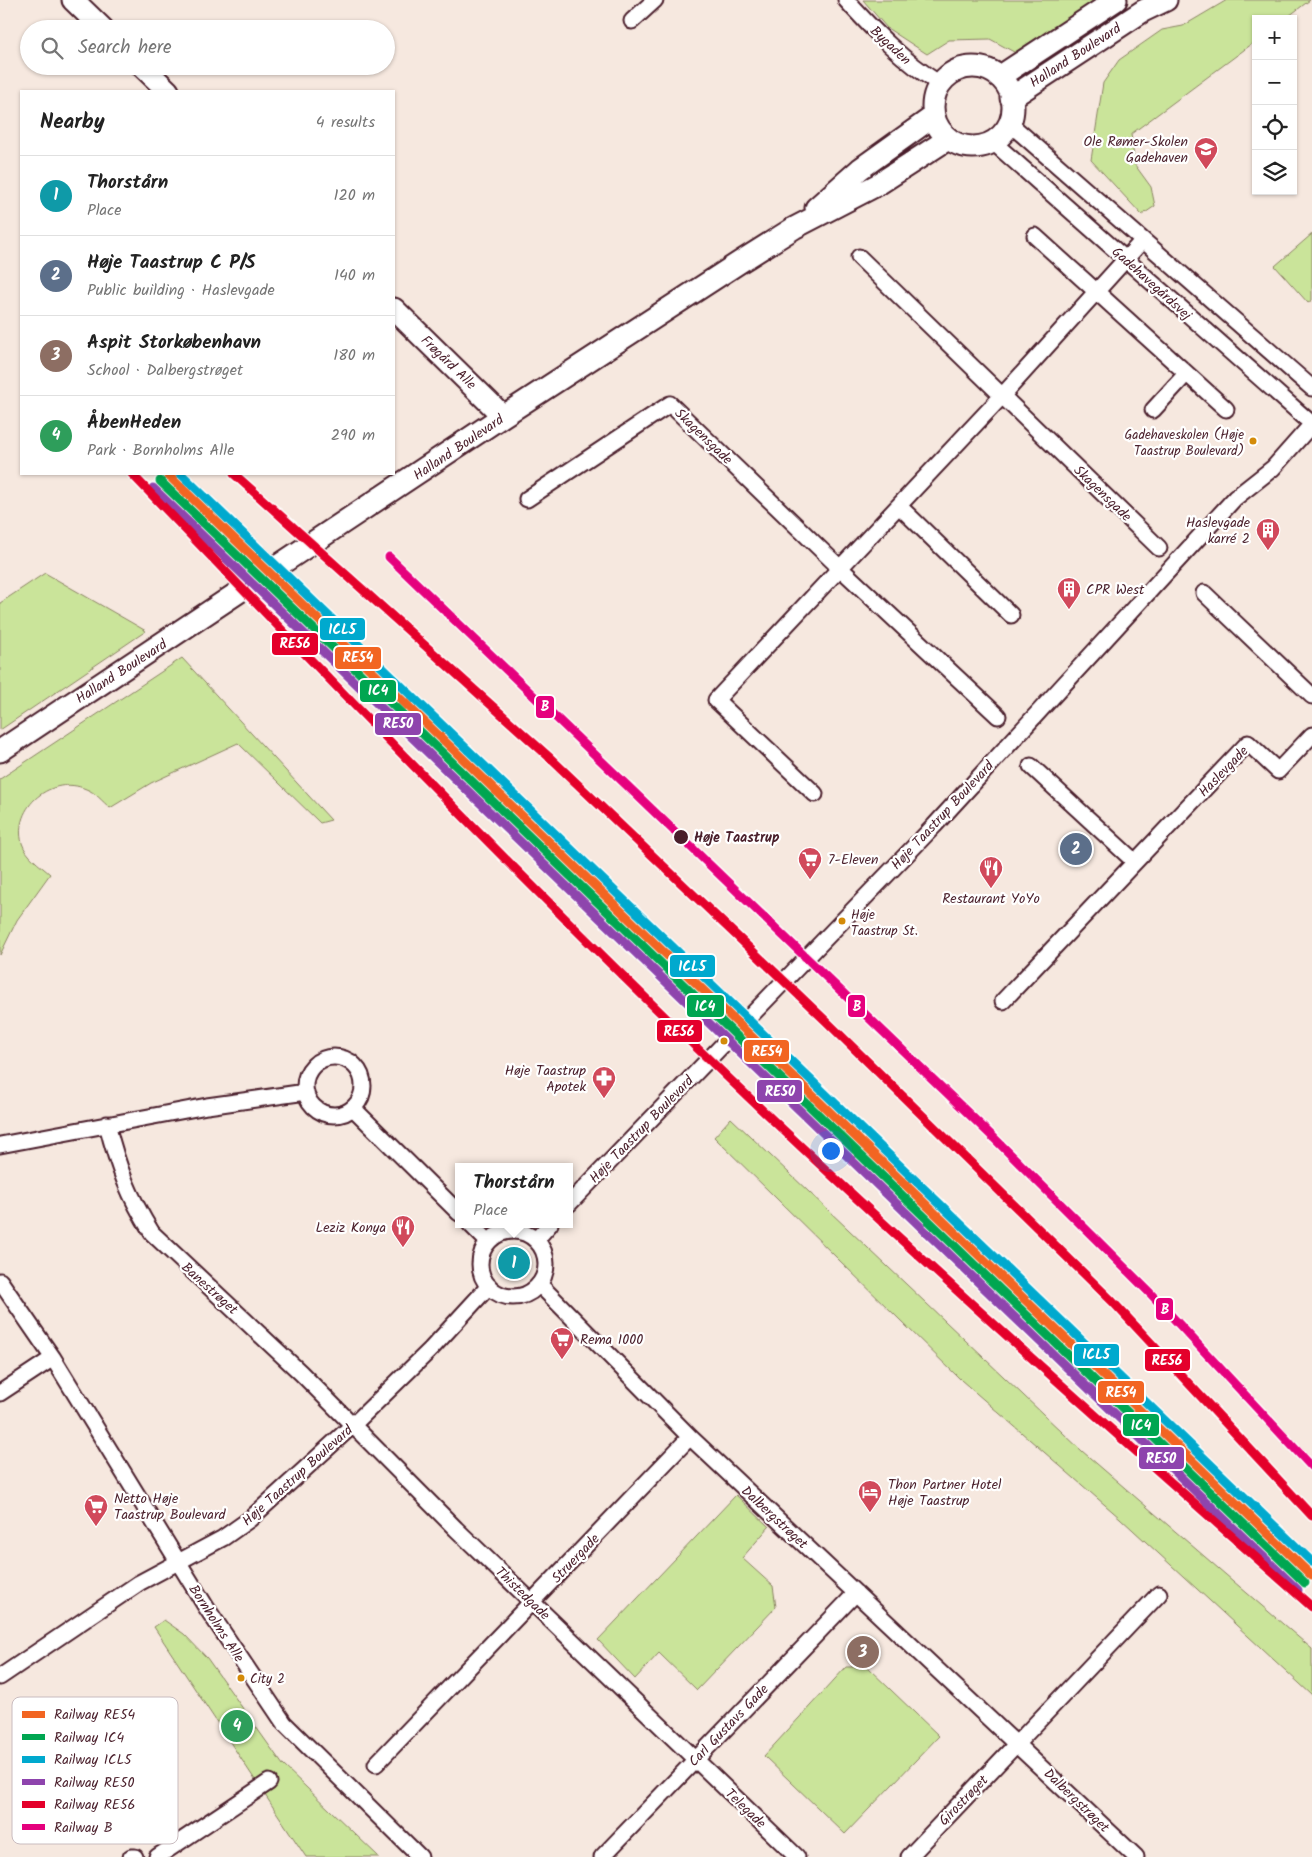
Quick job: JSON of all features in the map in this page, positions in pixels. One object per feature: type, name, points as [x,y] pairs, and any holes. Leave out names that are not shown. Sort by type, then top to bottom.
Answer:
[{"type":"street","points":[[73,0],[94,20]]},
{"type":"street","points":[[632,21],[655,0]]},
{"type":"street","name":"Bygaden","points":[[846,0],[875,32],[902,57],[940,84]]},
{"type":"street","name":"Halland Boulevard","points":[[999,77],[1116,0]]},
{"type":"street","name":"Halland Boulevard","points":[[1011,98],[1143,11],[1166,0]]},
{"type":"street","points":[[967,68],[989,71],[999,77],[1011,98],[1012,110],[1009,123],[1002,134],[993,142],[970,147],[958,145],[948,139],[939,129],[934,116],[933,99],[940,84],[952,73],[967,68]]},
{"type":"street","points":[[151,75],[167,90]]},
{"type":"street","name":"Halland Boulevard","points":[[794,228],[860,169],[934,116]]},
{"type":"street","name":"Gadehavegårdsvej","points":[[1009,123],[1312,388]]},
{"type":"street","name":"Halland Boulevard","points":[[0,751],[144,657],[503,416],[740,262],[794,228],[877,185],[948,139]]},
{"type":"street","name":"Gadehavegårdsvej","points":[[993,142],[1312,424]]},
{"type":"street","points":[[1035,236],[1226,409]]},
{"type":"street","points":[[815,794],[716,700],[1002,396],[1143,240]]},
{"type":"street","name":"Skagensgade","points":[[859,258],[1159,548]]},
{"type":"street","name":"Frøgård Alle","points":[[395,310],[503,416]]},
{"type":"street","points":[[1153,410],[1186,374]]},
{"type":"street","name":"Skagensgade","points":[[527,499],[670,404],[840,568],[998,716]]},
{"type":"street","name":"Høje Taastrup Boulevard","points":[[573,1200],[881,881],[1234,498],[1272,468],[1312,424]]},
{"type":"street","points":[[898,506],[1011,614]]},
{"type":"street","points":[[1204,593],[1312,696]]},
{"type":"street","name":"Haslevgade","points":[[1003,1001],[1248,742],[1278,771],[1312,735]]},
{"type":"street","points":[[1031,766],[1135,862]]},
{"type":"street","points":[[330,1057],[345,1060],[357,1069],[363,1084],[362,1093],[353,1108],[346,1112],[329,1115],[314,1107],[306,1092],[308,1074],[316,1063],[330,1057]]},
{"type":"street","points":[[0,1145],[207,1106],[306,1092]]},
{"type":"street","points":[[353,1108],[455,1209]]},
{"type":"street","name":"Banestrøget","points":[[107,1124],[118,1167],[134,1205],[152,1233],[354,1425]]},
{"type":"street","points":[[474,1228],[488,1242]]},
{"type":"street","points":[[536,1240],[546,1228]]},
{"type":"street","points":[[506,1231],[527,1234],[536,1240],[545,1256],[544,1276],[539,1284],[530,1292],[520,1296],[498,1293],[489,1286],[484,1279],[480,1264],[488,1242],[506,1231]]},
{"type":"street","name":"Bornholms Alle","points":[[0,1281],[53,1358],[216,1623],[284,1724],[420,1857]]},
{"type":"street","name":"Dalbergstrøget","points":[[539,1284],[690,1437],[1136,1857]]},
{"type":"street","name":"Høje Taastrup Boulevard","points":[[0,1677],[140,1583],[223,1538],[250,1519],[354,1425],[431,1349],[489,1286]]},
{"type":"street","points":[[0,1393],[53,1358]]},
{"type":"street","name":"Thistedgade","points":[[354,1425],[418,1491],[695,1759]]},
{"type":"street","name":"Struergade","points":[[376,1764],[690,1437]]},
{"type":"street","name":"Carl Gustavs Gade","points":[[602,1857],[856,1593]]},
{"type":"street","points":[[1017,1744],[1159,1594]]},
{"type":"street","name":"Girostrøget","points":[[909,1857],[1017,1744]]},
{"type":"street","name":"Telegade","points":[[695,1759],[797,1857]]},
{"type":"street","points":[[178,1843],[269,1782]]},
{"type":"street","points":[[157,1857],[176,1844]]},
{"type":"green space","points":[[863,0],[1111,0],[1025,58],[990,39],[949,40],[927,54],[887,28]]},
{"type":"green space","points":[[1227,0],[1310,0],[1290,15],[1252,15],[1252,44],[1131,134],[1135,165],[1151,187],[1155,206],[1142,215],[1091,160],[1103,83],[1119,60],[1162,30],[1183,26]]},
{"type":"green space","points":[[1312,234],[1312,300],[1308,303],[1275,266]]},
{"type":"green space","points":[[45,573],[146,631],[0,730],[0,603]]},
{"type":"green space","points":[[182,658],[331,820],[320,823],[238,743],[151,783],[110,808],[96,795],[86,789],[60,786],[48,790],[29,806],[23,817],[20,830],[24,848],[50,874],[17,920],[0,955],[0,779]]},
{"type":"green space","points":[[731,1118],[1082,1451],[1312,1649],[1312,1695],[1120,1518],[961,1380],[714,1137]]},
{"type":"green space","points":[[736,1495],[769,1527],[742,1558],[773,1586],[776,1607],[697,1690],[659,1653],[635,1679],[598,1640]]},
{"type":"green space","points":[[164,1620],[184,1634],[207,1658],[283,1765],[379,1857],[306,1857],[154,1627]]},
{"type":"green space","points":[[846,1667],[867,1667],[939,1736],[845,1834],[764,1756]]},
{"type":"rail line","name":"RE56","points":[[133,475],[482,836],[697,1048],[848,1191],[1002,1331],[1312,1607]]},
{"type":"rail line","name":"RE54","points":[[168,475],[1312,1576]]},
{"type":"rail line","name":"ICL5","points":[[182,475],[1312,1562]]},
{"type":"rail line","name":"RE56","points":[[235,475],[548,756],[826,1021],[1112,1301],[1312,1516]]},
{"type":"rail line","name":"IC4","points":[[160,481],[1305,1583]]},
{"type":"rail line","name":"RE50","points":[[153,488],[1298,1590]]},
{"type":"rail line","name":"B","points":[[389,557],[994,1138],[1150,1293],[1312,1467]]},
{"type":"place","name":"Ole Rømer-Skolen Gadehaven","points":[[1206,170]]},
{"type":"place","name":"Gadehaveskolen (Høje Taastrup Boulevard)","points":[[1253,441]]},
{"type":"place","name":"Haslevgade karré 2","points":[[1268,551]]},
{"type":"place","name":"CPR West","points":[[1069,610]]},
{"type":"place","name":"Høje Taastrup","points":[[681,837]]},
{"type":"place","name":"Høje Taastrup C P/S","points":[[1076,849]]},
{"type":"place","name":"7-Eleven","points":[[810,880]]},
{"type":"place","name":"Restaurant YoYo","points":[[991,889]]},
{"type":"place","name":"Høje Taastrup St.","points":[[842,921]]},
{"type":"place","name":"Høje Taastrup Apotek","points":[[604,1099]]},
{"type":"place","name":"Leziz Konya","points":[[403,1248]]},
{"type":"place","name":"Thorstårn","points":[[514,1263]]},
{"type":"place","name":"Rema 1000","points":[[562,1360]]},
{"type":"place","name":"Thon Partner Hotel Høje Taastrup","points":[[870,1513]]},
{"type":"place","name":"Netto Høje Taastrup Boulevard","points":[[96,1527]]},
{"type":"place","name":"Aspit Storkøbenhavn","points":[[863,1652]]},
{"type":"place","name":"City 2","points":[[241,1678]]},
{"type":"place","name":"ÅbenHeden","points":[[237,1726]]}]
